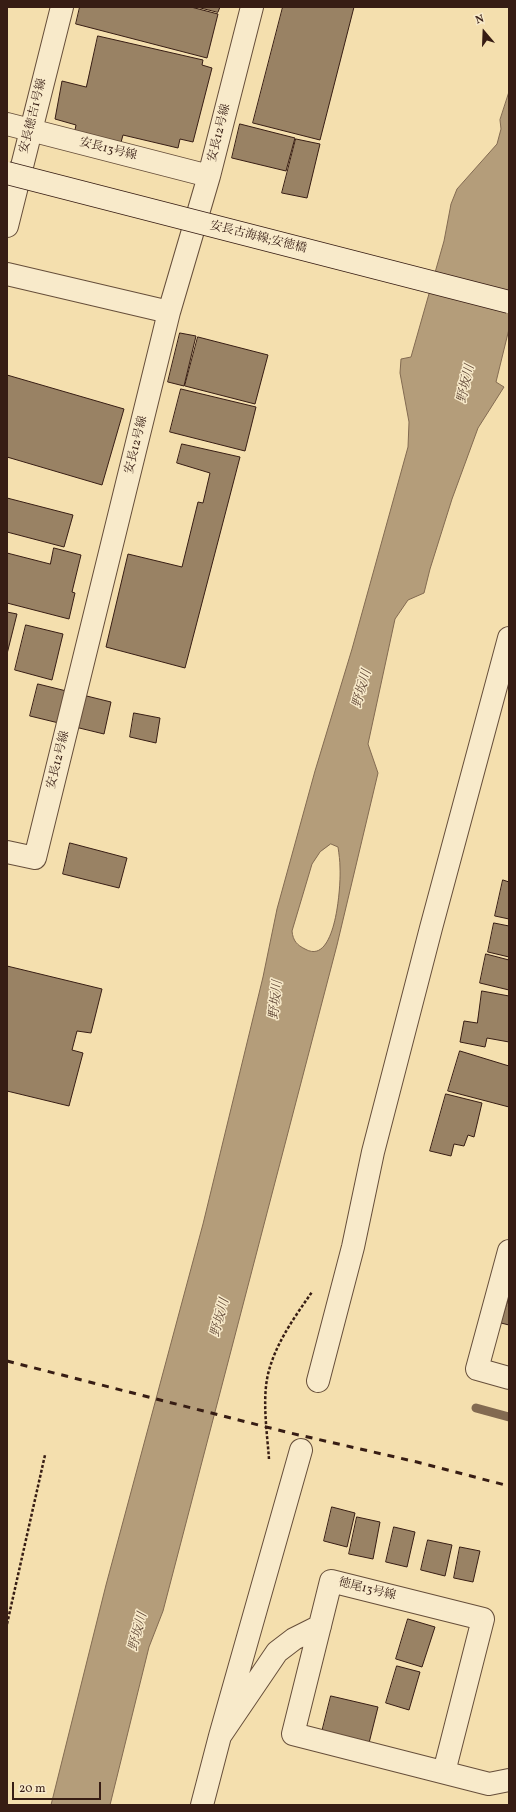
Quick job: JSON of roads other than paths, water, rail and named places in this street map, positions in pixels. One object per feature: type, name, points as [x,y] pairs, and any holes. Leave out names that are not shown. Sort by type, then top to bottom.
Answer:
[{"type":"street","name":"安長徳吉1号線","points":[[8,222],[62,7]]},
{"type":"street","name":"安長12号線","points":[[7,852],[36,858],[169,312],[209,176],[252,7]]},
{"type":"street","name":"安長13号線","points":[[7,124],[209,176]]},
{"type":"street","name":"安長古海線;安徳橋","points":[[7,173],[509,302]]},
{"type":"street","points":[[7,274],[169,312]]},
{"type":"street","points":[[318,1382],[353,1246],[373,1152],[433,920],[509,638]]},
{"type":"street","points":[[509,1251],[477,1369],[509,1378]]},
{"type":"street","points":[[202,1805],[301,1450]]},
{"type":"street","name":"徳尾13号線","points":[[444,1772],[483,1618],[331,1581],[293,1734],[489,1784],[509,1780]]},
{"type":"street","points":[[220,1736],[277,1652],[294,1639],[320,1626]]},
{"type":"water","name":"野坂川","points":[[509,92],[509,329],[496,382],[504,387],[478,428],[452,499],[424,593],[408,600],[395,619],[368,744],[378,773],[337,945],[163,1611],[149,1647],[110,1805],[51,1805],[106,1585],[203,1224],[263,977],[277,909],[315,771],[352,649],[408,447],[409,422],[400,373],[401,359],[411,357],[444,241],[451,204],[457,189],[497,144],[501,129],[500,120]],"holes":[[[331,844],[338,847],[340,865],[338,906],[330,936],[324,946],[315,951],[305,949],[296,942],[292,931],[312,864],[320,852]]]},
{"type":"waterway","points":[[476,1408],[509,1417]]},
{"type":"railway","points":[[7,1361],[286,1432],[417,1462],[509,1486]]}]
